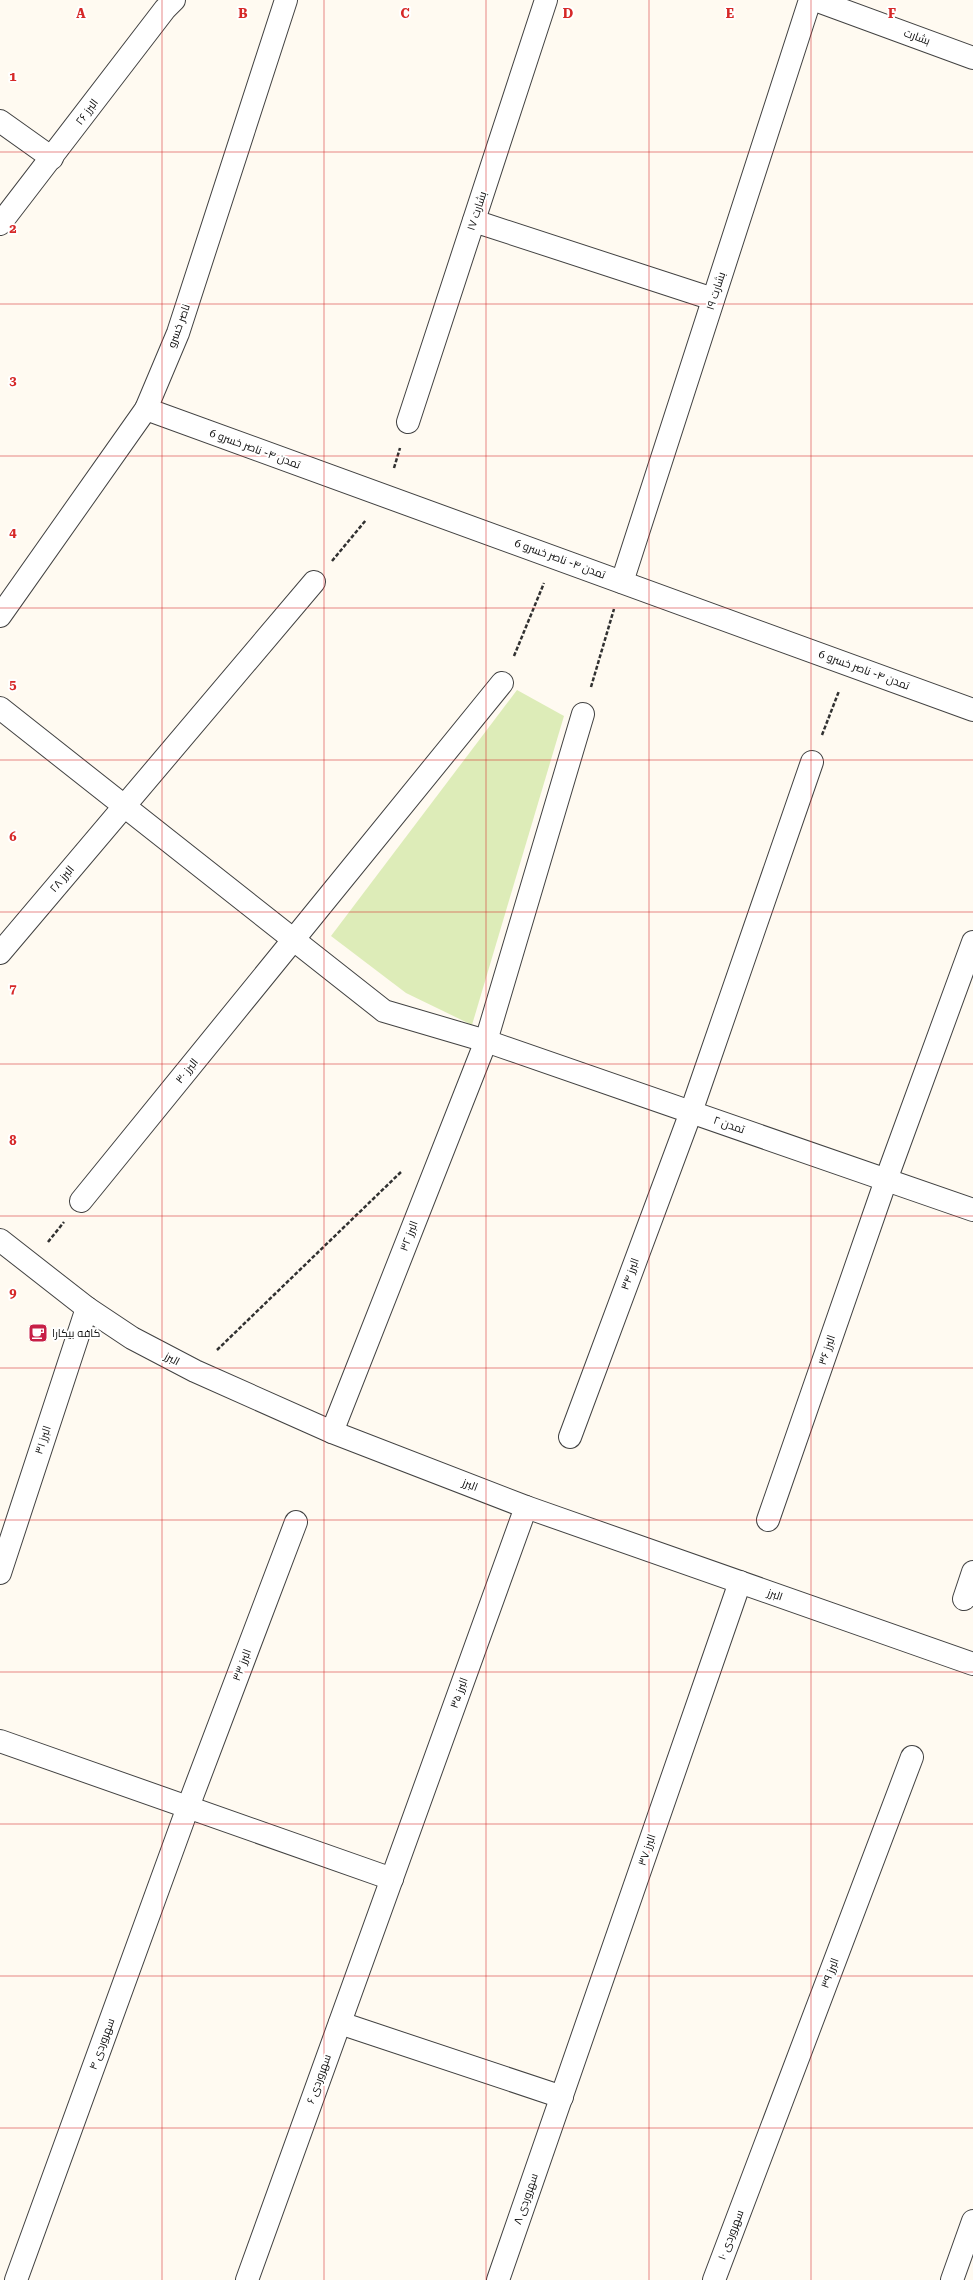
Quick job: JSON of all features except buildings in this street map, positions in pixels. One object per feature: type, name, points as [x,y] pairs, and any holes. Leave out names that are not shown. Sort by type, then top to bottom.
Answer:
[{"type":"street","name":"البرز ۲۶","points":[[0,224],[52,158],[165,8],[174,0]]},
{"type":"street","name":"ناصر خسرو","points":[[0,616],[146,409],[178,333],[286,0]]},
{"type":"street","name":"بشارت ۱۷","points":[[408,422],[546,0]]},
{"type":"street","name":"بشارت ۱۹","points":[[622,582],[810,0]]},
{"type":"street","name":"بشارت","points":[[815,0],[973,58]]},
{"type":"street","points":[[0,121],[52,158]]},
{"type":"street","points":[[474,221],[713,299]]},
{"type":"street","name":"تمدن ۴- ناصر خسرو 6","points":[[146,409],[973,710]]},
{"type":"street","name":"البرز ۲۸","points":[[0,953],[314,582]]},
{"type":"street","name":"البرز ۳۰","points":[[81,1201],[502,682]]},
{"type":"street","name":"تمدن ۲","points":[[0,708],[292,941],[384,1011],[486,1041],[973,1210]]},
{"type":"street","name":"البرز ۳۲","points":[[332,1432],[486,1041],[583,714]]},
{"type":"street","name":"البرز ۳۴","points":[[570,1437],[691,1112],[812,762]]},
{"type":"street","name":"البرز ۳۶","points":[[768,1520],[886,1180],[973,942]]},
{"type":"street","name":"البرز","points":[[0,1240],[87,1308],[132,1338],[195,1371],[332,1432],[526,1506],[973,1664]]},
{"type":"street","name":"البرز ۳۱","points":[[0,1573],[87,1308]]},
{"type":"street","name":"البرز ۳۵","points":[[392,1878],[526,1506]]},
{"type":"street","name":"البرز ۳۳","points":[[188,1807],[296,1522]]},
{"type":"street","points":[[964,1598],[973,1572]]},
{"type":"street","name":"البرز ۳۷","points":[[554,2118],[740,1582]]},
{"type":"street","points":[[0,1742],[392,1878]]},
{"type":"street","name":"البرز ۳۹","points":[[748,2189],[912,1757]]},
{"type":"street","name":"سهروردی ۴","points":[[16,2280],[188,1807]]},
{"type":"street","name":"سهروردی ۶","points":[[247,2280],[392,1878]]},
{"type":"street","points":[[340,2023],[562,2097]]},
{"type":"street","name":"سهروردی ۸","points":[[498,2280],[554,2118]]},
{"type":"street","name":"سهروردی ۱۰","points":[[714,2280],[748,2189]]},
{"type":"street","points":[[952,2280],[973,2221]]},
{"type":"path","points":[[314,582],[386,496],[408,422]]},
{"type":"path","points":[[502,682],[555,558]]},
{"type":"path","points":[[583,714],[622,582]]},
{"type":"path","points":[[812,762],[849,665]]},
{"type":"path","points":[[195,1371],[404,1170]]},
{"type":"path","points":[[30,1264],[81,1201]]},
{"type":"green space","points":[[517,690],[564,716],[472,1025],[406,993],[331,936]]},
{"type":"place","name":"کافه بیکارا","points":[[38,1333]]}]
